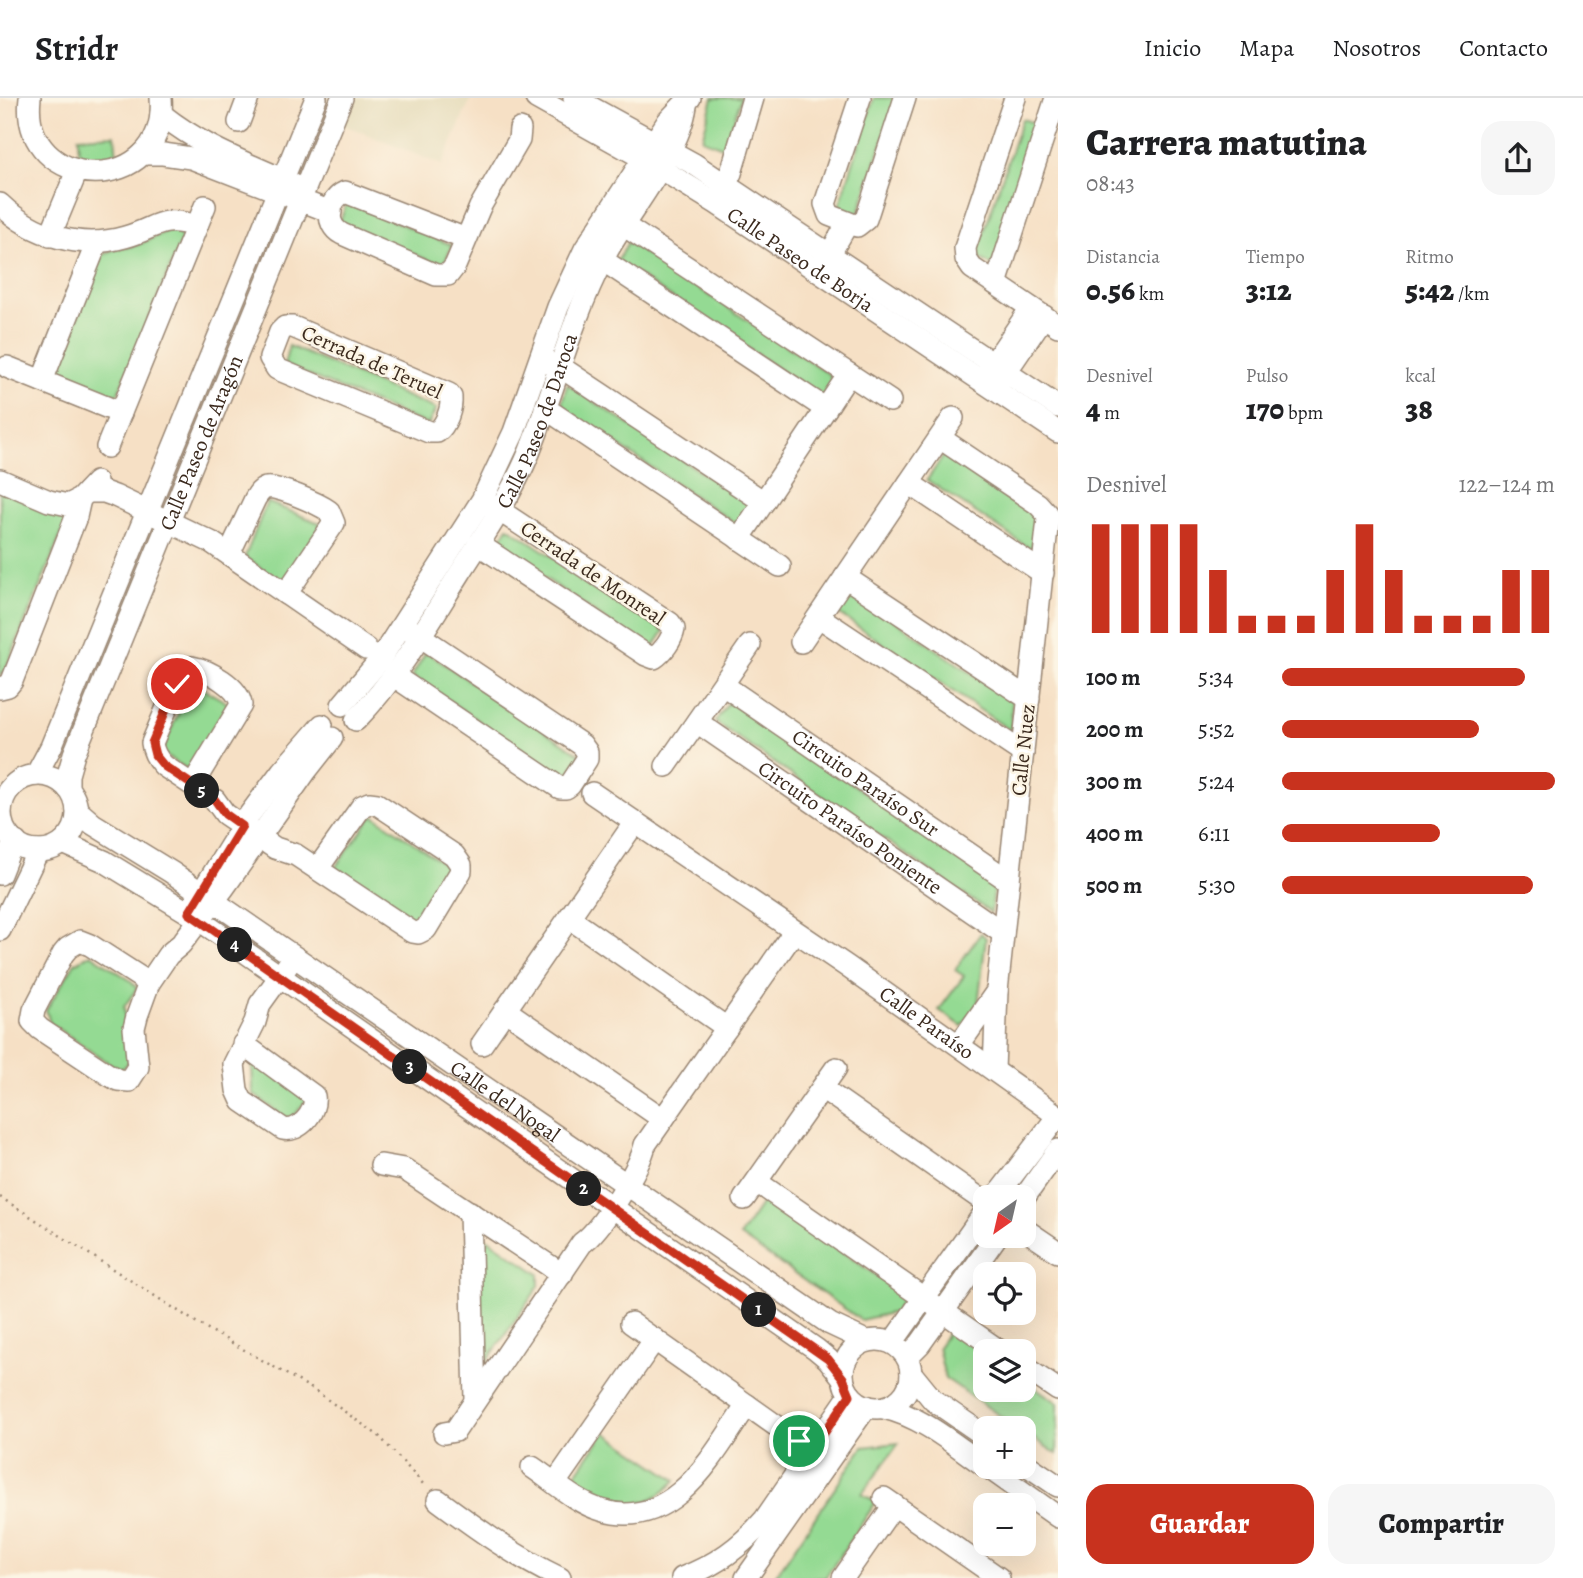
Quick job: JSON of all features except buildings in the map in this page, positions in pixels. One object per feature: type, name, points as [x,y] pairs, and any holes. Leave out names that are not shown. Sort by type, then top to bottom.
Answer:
[{"type":"street","points":[[30,98],[28,109],[31,127],[39,143],[51,157],[71,169],[94,174],[112,172],[143,154],[158,128],[161,106]]},
{"type":"street","points":[[239,122],[248,98]]},
{"type":"street","name":"Calle Paseo de Aragón","points":[[29,777],[51,747],[316,98]]},
{"type":"street","name":"Calle Paseo de Aragón","points":[[68,788],[68,775],[75,754],[342,98]]},
{"type":"street","name":"Calle Paseo de Borja","points":[[537,98],[657,154]]},
{"type":"street","name":"Calle Paseo de Borja","points":[[575,98],[994,377],[1058,432]]},
{"type":"street","points":[[721,194],[753,98]]},
{"type":"street","points":[[860,98],[825,204],[829,215],[857,226],[866,219],[905,98]]},
{"type":"street","name":"Calle Paseo de Daroca","points":[[349,713],[394,677],[500,510],[549,363],[593,254],[657,154],[681,129],[688,101]]},
{"type":"street","points":[[994,377],[1044,317],[972,268],[966,259],[965,248],[1014,102],[1053,108],[996,284]]},
{"type":"street","points":[[161,106],[189,136],[281,185],[333,207]]},
{"type":"street","points":[[466,239],[350,194],[341,193],[333,207],[330,224],[336,231],[443,276],[452,271],[466,239],[480,207],[519,140],[520,129]]},
{"type":"street","points":[[143,154],[191,158],[281,185]]},
{"type":"street","points":[[44,233],[71,169]]},
{"type":"street","points":[[0,205],[22,222],[44,233],[77,241],[97,242],[127,237],[159,222],[172,221],[197,226]]},
{"type":"street","points":[[107,447],[205,206]]},
{"type":"street","points":[[614,219],[890,401]]},
{"type":"street","points":[[818,259],[841,220]]},
{"type":"street","points":[[42,381],[97,242]]},
{"type":"street","points":[[593,254],[826,409]]},
{"type":"street","name":"Cerrada de Teruel","points":[[224,325],[274,345]]},
{"type":"street","name":"Cerrada de Teruel","points":[[293,327],[449,394],[452,397],[452,405],[443,426],[437,432],[429,432],[277,369],[271,362],[274,345],[282,329],[293,327]]},
{"type":"street","points":[[549,363],[764,502]]},
{"type":"street","name":"Calle Paseo de Daroca","points":[[349,713],[401,624],[545,408],[549,363]]},
{"type":"street","points":[[7,367],[121,413]]},
{"type":"street","points":[[739,539],[849,374]]},
{"type":"street","name":"Calle Paseo de Borja","points":[[994,377],[1058,407]]},
{"type":"street","points":[[545,408],[779,566]]},
{"type":"street","points":[[802,642],[953,418]]},
{"type":"street","name":"Calle Nuez","points":[[940,438],[1044,509],[1048,525],[997,991],[994,1070]]},
{"type":"street","points":[[0,480],[62,505],[68,505],[83,495]]},
{"type":"street","points":[[1,688],[12,681],[83,495],[92,483],[100,480],[172,517],[366,649]]},
{"type":"street","points":[[909,483],[1043,573]]},
{"type":"street","points":[[220,548],[264,488],[277,489],[323,506],[329,511],[334,523],[286,594]]},
{"type":"street","name":"Cerrada de Monreal","points":[[478,544],[646,655],[653,657],[660,654],[672,635],[674,629],[670,623],[482,500]]},
{"type":"street","points":[[845,577],[1029,699]]},
{"type":"street","points":[[818,617],[1023,753]]},
{"type":"street","points":[[394,677],[560,788],[570,785],[587,759],[587,752],[582,746],[401,624]]},
{"type":"street","points":[[666,766],[750,645]]},
{"type":"street","points":[[193,784],[235,717],[241,700],[232,688],[206,671],[192,667],[182,672],[152,743],[158,760],[215,800],[233,803],[275,848],[296,855],[318,868],[407,929],[418,933],[426,929],[461,871],[461,865],[454,855],[377,804],[369,803],[362,806],[318,868]]},
{"type":"street","name":"Circuito Paraíso Sur","points":[[723,685],[1009,881]]},
{"type":"street","points":[[336,705],[349,713],[353,732],[349,736],[344,738],[327,732],[323,714],[326,710],[336,705]]},
{"type":"street","name":"Circuito Paraíso Poniente","points":[[697,722],[1003,933]]},
{"type":"street","points":[[149,983],[80,941],[63,954],[32,1021],[109,1075],[118,1080],[129,1081],[138,1067],[134,1028],[140,1004],[149,983],[168,955],[172,938],[194,917],[254,826],[282,771],[327,732]]},
{"type":"street","points":[[0,775],[48,775],[68,788],[77,810],[76,822],[63,843],[51,849],[38,851],[26,848],[8,834],[2,821],[1,808],[5,796],[12,786],[29,777]]},
{"type":"street","name":"Calle Paraíso","points":[[592,793],[1058,1116]]},
{"type":"street","name":"Calle del Nogal","points":[[77,810],[93,824],[172,872],[830,1324],[866,1341]]},
{"type":"street","points":[[482,1044],[635,822]]},
{"type":"street","points":[[0,874],[16,842]]},
{"type":"street","name":"Calle del Nogal","points":[[63,843],[104,861],[194,917],[285,979],[816,1349],[861,1397]]},
{"type":"street","points":[[0,930],[38,851]]},
{"type":"street","points":[[569,918],[727,1028]]},
{"type":"street","points":[[444,1433],[454,1431],[562,1274],[582,1243],[586,1228],[641,1160],[645,1145],[794,932]]},
{"type":"street","points":[[243,1044],[255,1022],[260,1004],[285,979],[299,960]]},
{"type":"street","name":"Calle Nuez","points":[[959,1045],[997,991]]},
{"type":"street","points":[[505,1010],[663,1119]]},
{"type":"street","points":[[744,1199],[836,1068]]},
{"type":"street","points":[[822,1088],[973,1194]]},
{"type":"street","points":[[1005,1185],[1058,1116]]},
{"type":"street","points":[[1033,1185],[1058,1150]]},
{"type":"street","points":[[382,1166],[404,1169],[562,1274]]},
{"type":"street","points":[[757,1182],[983,1339]]},
{"type":"street","points":[[470,1212],[475,1399]]},
{"type":"street","points":[[682,1578],[723,1559],[747,1540],[765,1519],[812,1451],[861,1397],[902,1398],[910,1382],[904,1357],[923,1298],[973,1229]]},
{"type":"street","points":[[1036,1237],[1058,1252]]},
{"type":"street","points":[[904,1357],[920,1344],[988,1248]]},
{"type":"street","points":[[631,1323],[812,1451]]},
{"type":"street","points":[[555,1483],[655,1339]]},
{"type":"street","points":[[973,1428],[933,1400],[904,1357],[875,1339],[866,1341],[848,1356],[844,1366],[861,1397],[904,1412],[973,1457]]},
{"type":"street","points":[[1036,1375],[1058,1390]]},
{"type":"street","points":[[746,1578],[861,1397]]},
{"type":"street","points":[[532,1467],[587,1505],[602,1511],[631,1513],[649,1510],[667,1503],[699,1475],[747,1405]]},
{"type":"street","points":[[1036,1471],[1058,1486]]},
{"type":"street","points":[[1004,1479],[1058,1517]]},
{"type":"street","points":[[438,1500],[533,1565],[560,1578]]},
{"type":"street","points":[[844,1578],[889,1502],[988,1575]]},
{"type":"path","points":[[0,1197],[194,1321],[314,1390],[379,1436],[438,1500]]},
{"type":"shaded area","points":[[350,98],[471,98],[442,165],[339,123]]},
{"type":"green space","points":[[713,98],[741,98],[725,148],[702,139]]},
{"type":"green space","points":[[874,98],[897,98],[857,218],[838,210]]},
{"type":"green space","points":[[1022,119],[1038,124],[993,266],[976,256]]},
{"type":"green space","points":[[115,135],[117,159],[79,161],[78,137]]},
{"type":"green space","points":[[347,202],[452,245],[443,266],[339,224]]},
{"type":"green space","points":[[170,230],[181,236],[181,241],[118,393],[111,398],[58,378],[56,370],[103,255],[137,245]]},
{"type":"green space","points":[[628,242],[835,378],[822,398],[617,261]]},
{"type":"green space","points":[[289,346],[436,409],[428,425],[284,365]]},
{"type":"green space","points":[[567,384],[751,505],[738,525],[561,407]]},
{"type":"green space","points":[[945,454],[1034,516],[1032,550],[927,480]]},
{"type":"green space","points":[[0,492],[57,513],[66,523],[4,673],[0,676]]},
{"type":"green space","points":[[267,502],[322,524],[283,584],[245,557]]},
{"type":"green space","points":[[508,527],[664,631],[651,651],[497,545]]},
{"type":"green space","points":[[853,592],[1012,701],[1011,731],[838,613]]},
{"type":"green space","points":[[426,652],[581,755],[565,779],[412,676]]},
{"type":"green space","points":[[192,682],[229,704],[189,770],[161,753]]},
{"type":"green space","points":[[730,700],[995,882],[991,913],[715,722]]},
{"type":"green space","points":[[373,815],[453,870],[419,927],[334,869]]},
{"type":"green space","points":[[981,933],[986,938],[978,1004],[962,1026],[939,1010],[964,976],[955,970]]},
{"type":"green space","points":[[91,954],[137,988],[124,1007],[129,1062],[122,1069],[50,1023],[46,1010],[75,963]]},
{"type":"green space","points":[[252,1061],[308,1098],[290,1121],[253,1094]]},
{"type":"green space","points":[[765,1199],[905,1295],[895,1312],[861,1320],[740,1236]]},
{"type":"green space","points":[[488,1239],[539,1274],[539,1286],[480,1371],[479,1242]]},
{"type":"green space","points":[[950,1330],[973,1346],[973,1397],[945,1378],[938,1347]]},
{"type":"green space","points":[[1036,1388],[1058,1403],[1057,1454],[1036,1440],[1036,1416],[1000,1416],[980,1402],[1036,1402]]},
{"type":"green space","points":[[605,1432],[676,1480],[651,1499],[638,1503],[612,1501],[586,1488],[573,1478]]},
{"type":"green space","points":[[899,1443],[862,1494],[876,1502],[825,1578],[774,1578],[863,1447]]},
{"type":"route","points":[[177,684],[152,743],[155,755],[164,766],[215,800],[225,814],[242,826],[189,913],[828,1359],[843,1378],[850,1395],[812,1451],[799,1441]]}]
